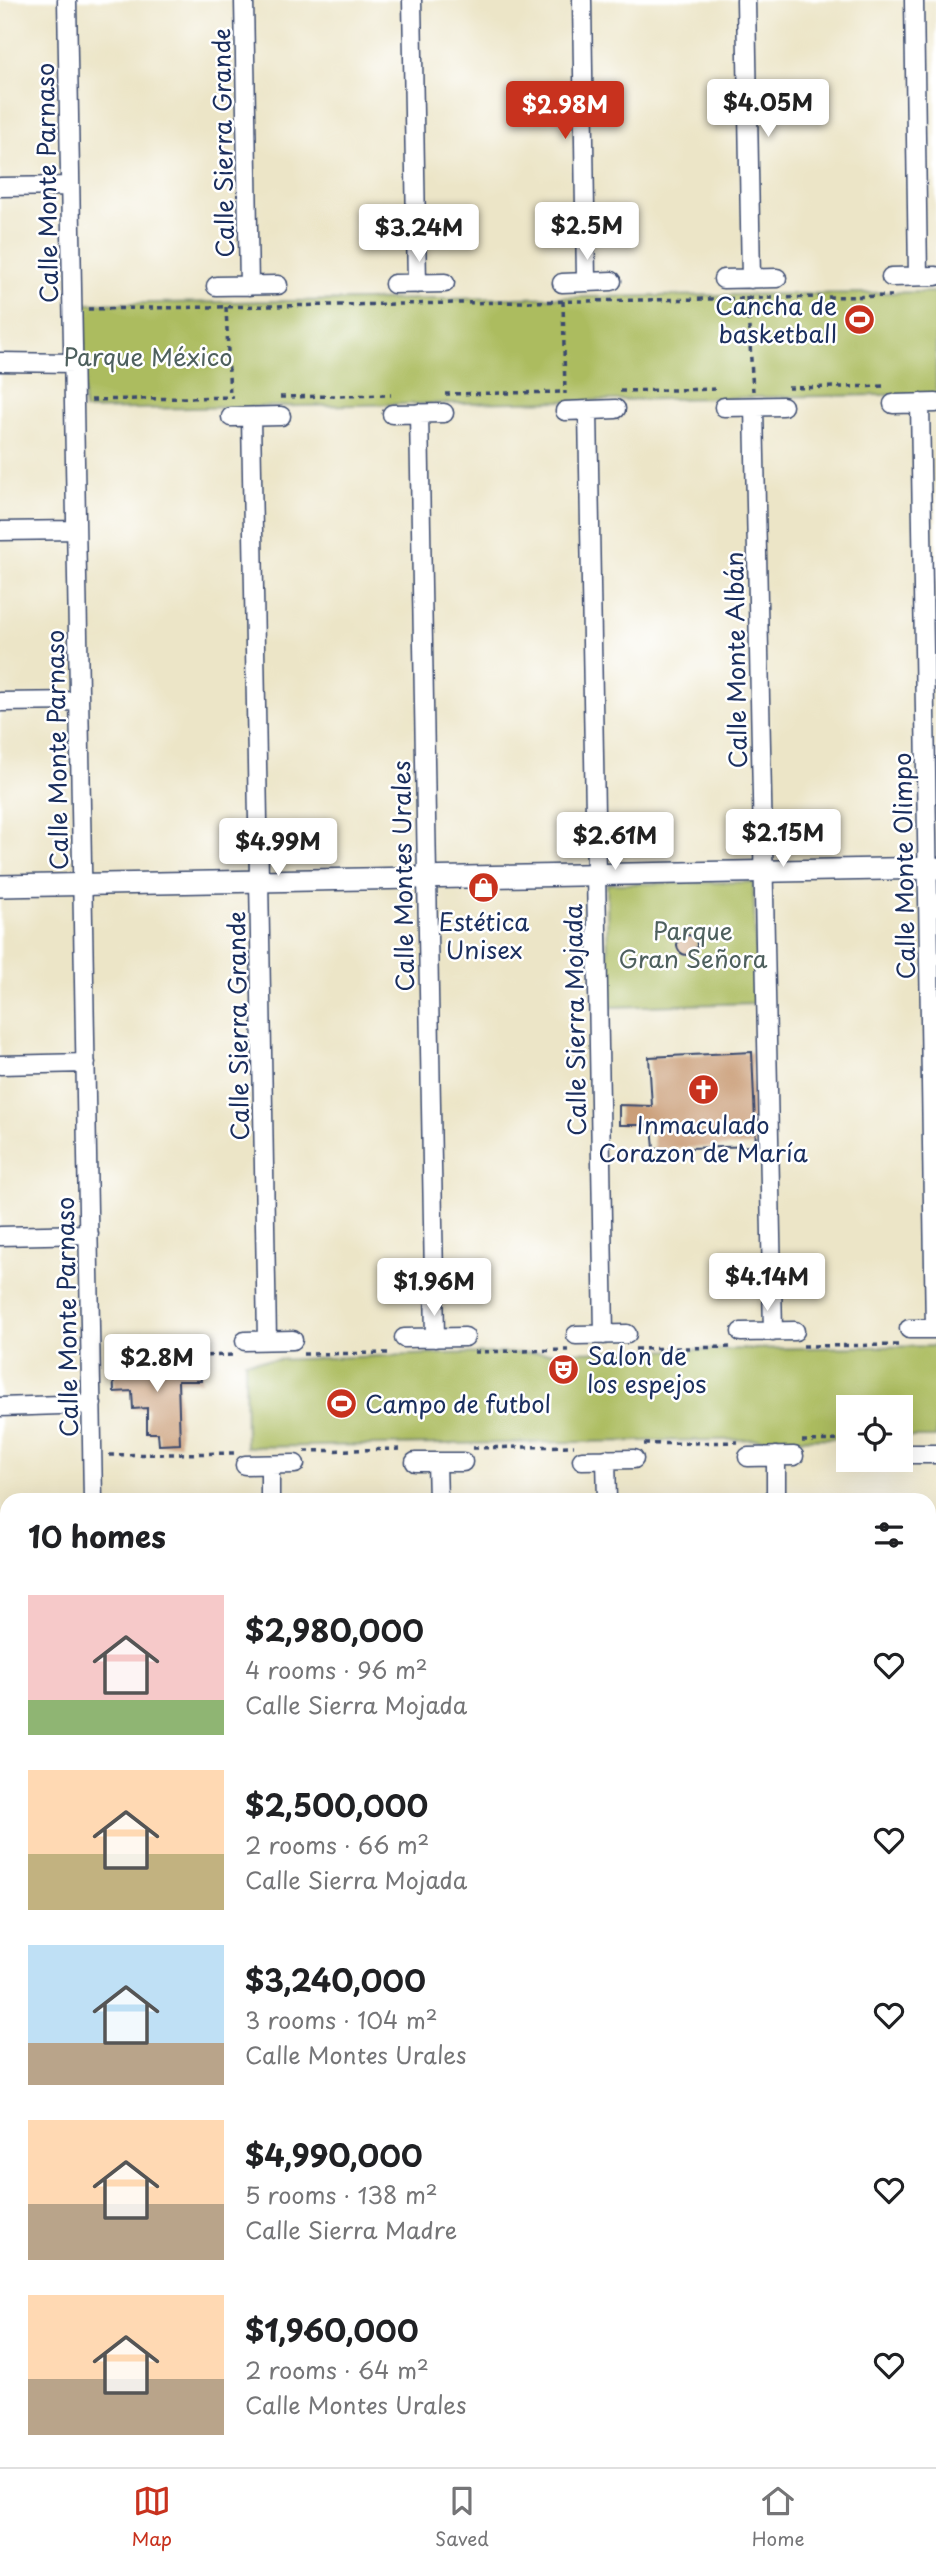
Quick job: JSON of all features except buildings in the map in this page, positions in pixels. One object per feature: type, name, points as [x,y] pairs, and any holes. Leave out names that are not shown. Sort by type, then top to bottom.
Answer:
[{"type":"street","name":"Calle Monte Parnaso","points":[[67,0],[93,1493]]},
{"type":"street","name":"Calle Sierra Grande","points":[[244,0],[249,286]]},
{"type":"street","points":[[412,0],[417,284]]},
{"type":"street","points":[[582,0],[586,281]]},
{"type":"street","points":[[746,0],[749,279]]},
{"type":"street","points":[[891,277],[927,276],[914,0]]},
{"type":"street","points":[[0,187],[70,186]]},
{"type":"street","points":[[723,279],[777,278]]},
{"type":"street","points":[[562,283],[612,281]]},
{"type":"street","points":[[394,284],[445,283]]},
{"type":"street","points":[[220,286],[278,285]]},
{"type":"street","points":[[0,362],[74,363]]},
{"type":"street","points":[[895,395],[928,403]]},
{"type":"street","points":[[725,398],[754,407],[783,406]]},
{"type":"street","name":"Calle Monte Olimpo","points":[[928,403],[935,1329]]},
{"type":"street","name":"Calle Monte Albán","points":[[754,407],[773,1332]]},
{"type":"street","name":"Calle Sierra Mojada","points":[[588,410],[604,1335]]},
{"type":"street","points":[[565,411],[617,410]]},
{"type":"street","points":[[392,414],[444,414]]},
{"type":"street","name":"Calle Montes Urales","points":[[419,414],[435,1338]]},
{"type":"street","points":[[231,417],[281,416]]},
{"type":"street","name":"Calle Sierra Grande","points":[[251,417],[267,1340]]},
{"type":"street","points":[[0,531],[76,530]]},
{"type":"street","points":[[0,702],[79,701]]},
{"type":"street","points":[[0,886],[932,868]]},
{"type":"street","points":[[0,1065],[86,1063]]},
{"type":"street","points":[[0,1236],[89,1234]]},
{"type":"street","points":[[909,1337],[935,1329]]},
{"type":"street","points":[[741,1340],[773,1332],[796,1339]]},
{"type":"street","points":[[575,1343],[604,1335],[629,1342]]},
{"type":"street","points":[[399,1345],[435,1338],[464,1344]]},
{"type":"street","points":[[243,1348],[267,1340],[295,1347]]},
{"type":"street","points":[[0,1406],[92,1404]]},
{"type":"street","points":[[913,1454],[936,1454]]},
{"type":"street","points":[[748,1457],[785,1456],[777,1493]]},
{"type":"street","points":[[606,1459],[607,1493]]},
{"type":"street","points":[[582,1460],[634,1459]]},
{"type":"street","points":[[415,1462],[463,1462]]},
{"type":"street","points":[[437,1462],[438,1493]]},
{"type":"street","points":[[245,1465],[295,1464]]},
{"type":"street","points":[[270,1465],[270,1493]]},
{"type":"path","points":[[749,279],[747,299],[754,407]]},
{"type":"path","points":[[562,283],[565,411]]},
{"type":"path","points":[[220,286],[226,307],[231,417]]},
{"type":"path","points":[[73,309],[895,296]]},
{"type":"path","points":[[779,388],[895,395]]},
{"type":"path","points":[[618,391],[725,398]]},
{"type":"path","points":[[439,394],[565,392]]},
{"type":"path","points":[[272,397],[397,395]]},
{"type":"path","points":[[74,400],[244,397]]},
{"type":"path","points":[[796,1339],[909,1337]]},
{"type":"path","points":[[629,1342],[741,1340]]},
{"type":"path","points":[[464,1344],[575,1343]]},
{"type":"path","points":[[295,1347],[399,1345]]},
{"type":"path","points":[[91,1358],[243,1348]]},
{"type":"green space","name":"Parque México","points":[[936,292],[936,394],[84,410],[83,304]]},
{"type":"green space","name":"Parque Gran Señora","points":[[753,882],[758,1003],[608,1007],[607,884]]},
{"type":"green space","points":[[936,1346],[936,1437],[913,1437],[913,1395],[836,1395],[836,1438],[246,1447],[245,1361],[438,1354]]},
{"type":"place","name":"Cancha de basketball","points":[[860,319]]},
{"type":"place","name":"Estética Unisex","points":[[484,887]]},
{"type":"place","name":"Inmaculado Corazon de María","points":[[703,1090]]},
{"type":"place","name":"Salon de los espejos","points":[[564,1369]]},
{"type":"place","name":"Campo de futbol","points":[[342,1403]]}]
